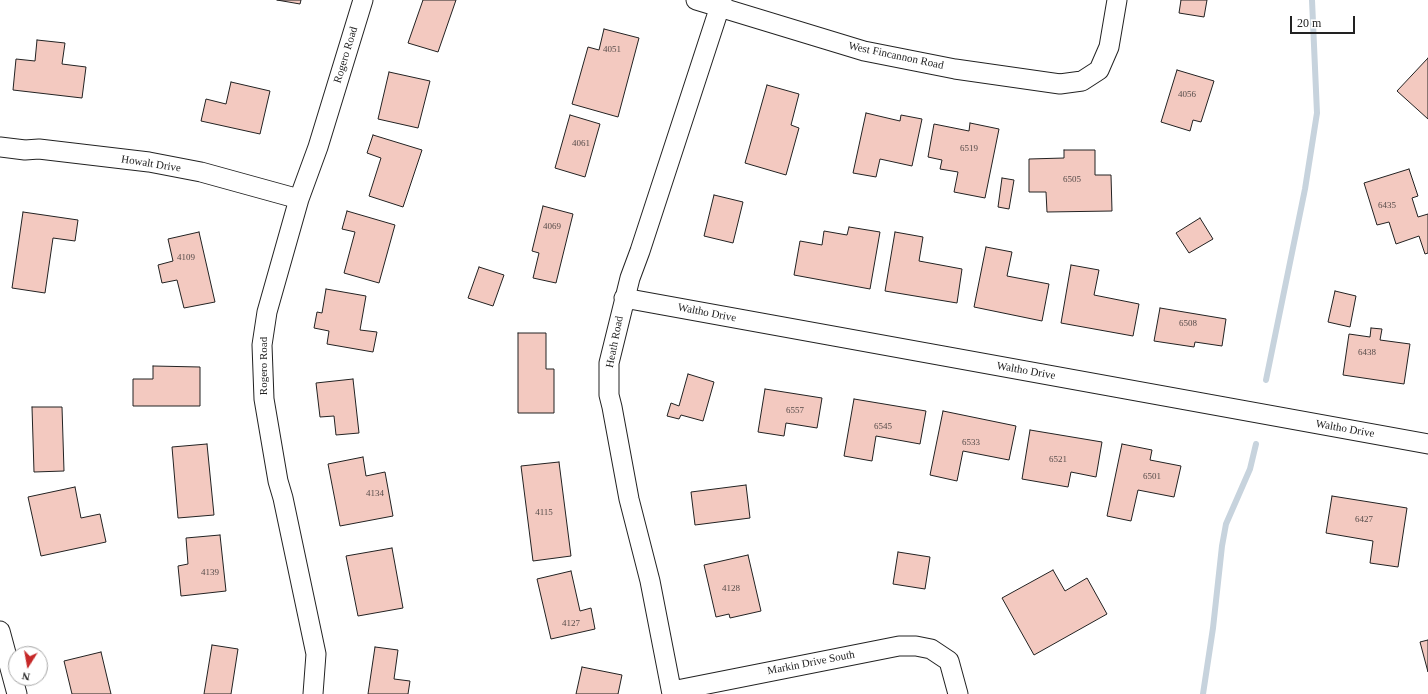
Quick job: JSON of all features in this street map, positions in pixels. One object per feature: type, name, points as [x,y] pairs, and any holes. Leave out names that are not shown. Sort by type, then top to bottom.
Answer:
[{"type":"street","name":"Rogero Road","points":[[313,694],[316,654],[285,506],[278,481],[265,406],[262,345],[267,312],[299,199],[318,147],[363,0]]},
{"type":"street","name":"West Fincannon Road","points":[[696,0],[721,4],[864,51],[955,69],[1060,84],[1082,81],[1099,70],[1109,47],[1117,0]]},
{"type":"street","name":"Heath Road","points":[[672,693],[650,581],[629,499],[609,396],[609,363],[624,298],[721,4]]},
{"type":"street","name":"Howalt Drive","points":[[0,147],[25,150],[39,149],[150,162],[201,172],[299,199]]},
{"type":"street","name":"Waltho Drive","points":[[624,298],[1428,444]]},
{"type":"street","points":[[0,631],[17,694]]},
{"type":"street","name":"Markin Drive South","points":[[672,693],[899,646],[916,646],[931,650],[948,661],[958,694]]},
{"type":"building","points":[[277,0],[301,0],[300,4]]},
{"type":"building","points":[[423,0],[456,0],[438,52],[408,43]]},
{"type":"building","points":[[1181,0],[1207,0],[1204,17],[1179,13]]},
{"type":"building","points":[[604,29],[639,38],[618,117],[572,104],[588,47],[599,50]]},
{"type":"building","points":[[37,40],[65,43],[62,64],[86,67],[82,98],[13,90],[16,59],[35,61]]},
{"type":"building","points":[[1428,58],[1428,119],[1397,91]]},
{"type":"building","points":[[1177,70],[1214,81],[1201,122],[1193,120],[1190,131],[1161,122]]},
{"type":"building","points":[[389,72],[430,81],[418,128],[378,119]]},
{"type":"building","points":[[231,82],[270,91],[260,134],[201,121],[206,99],[226,104]]},
{"type":"building","points":[[767,85],[799,94],[791,125],[799,128],[786,175],[745,163]]},
{"type":"building","points":[[866,113],[900,121],[901,115],[922,119],[912,166],[880,159],[876,177],[853,173]]},
{"type":"building","points":[[570,115],[600,124],[585,177],[555,168]]},
{"type":"building","points":[[970,123],[999,129],[985,198],[954,192],[958,172],[940,169],[942,160],[928,157],[934,124],[969,131]]},
{"type":"building","points":[[373,135],[422,150],[403,207],[369,196],[381,158],[367,153]]},
{"type":"building","points":[[1064,150],[1095,150],[1095,175],[1111,175],[1112,211],[1047,212],[1046,192],[1029,192],[1029,159],[1064,158]]},
{"type":"building","points":[[1409,169],[1418,196],[1412,198],[1418,217],[1428,214],[1428,253],[1425,254],[1419,236],[1396,244],[1389,222],[1377,225],[1364,183]]},
{"type":"building","points":[[1002,178],[1014,180],[1009,209],[998,207]]},
{"type":"building","points":[[714,195],[743,202],[733,243],[704,236]]},
{"type":"building","points":[[543,206],[573,214],[556,283],[533,278],[539,253],[532,251]]},
{"type":"building","points":[[347,211],[395,225],[379,283],[344,273],[355,232],[342,229]]},
{"type":"building","points":[[23,212],[78,220],[75,241],[53,238],[45,293],[12,288]]},
{"type":"building","points":[[1200,218],[1213,239],[1189,253],[1176,233]]},
{"type":"building","points":[[849,227],[880,232],[870,289],[794,275],[800,241],[822,245],[824,231],[847,235]]},
{"type":"building","points":[[199,232],[215,302],[184,308],[177,280],[162,283],[158,265],[173,261],[168,239]]},
{"type":"building","points":[[895,232],[923,237],[919,261],[962,269],[957,303],[885,291]]},
{"type":"building","points":[[986,247],[1012,252],[1007,276],[1049,284],[1042,321],[974,307]]},
{"type":"building","points":[[1071,265],[1099,270],[1094,295],[1139,304],[1133,336],[1061,323]]},
{"type":"building","points":[[479,267],[504,275],[493,306],[468,298]]},
{"type":"building","points":[[326,289],[366,296],[360,330],[377,332],[373,352],[327,344],[329,331],[314,328],[317,312],[322,313]]},
{"type":"building","points":[[1335,291],[1356,296],[1350,327],[1328,322]]},
{"type":"building","points":[[1160,308],[1226,319],[1222,346],[1195,342],[1194,347],[1154,341]]},
{"type":"building","points":[[1371,328],[1382,329],[1380,340],[1410,344],[1404,384],[1343,375],[1349,334],[1370,337]]},
{"type":"building","points":[[518,333],[546,333],[546,369],[554,369],[554,413],[518,413]]},
{"type":"building","points":[[153,366],[200,367],[200,406],[133,406],[133,379],[153,379]]},
{"type":"building","points":[[688,374],[714,382],[703,421],[681,415],[679,419],[667,416],[671,403],[679,406]]},
{"type":"building","points":[[353,379],[359,433],[336,435],[334,416],[320,417],[316,383]]},
{"type":"building","points":[[765,389],[822,398],[817,428],[786,423],[784,436],[758,432]]},
{"type":"building","points":[[854,399],[926,411],[920,444],[876,436],[872,461],[844,456]]},
{"type":"building","points":[[32,407],[62,407],[64,471],[34,472]]},
{"type":"building","points":[[943,411],[1016,426],[1009,460],[963,451],[957,481],[930,475]]},
{"type":"building","points":[[1030,430],[1102,442],[1096,477],[1071,472],[1068,487],[1022,479]]},
{"type":"building","points":[[207,444],[214,515],[178,518],[172,447]]},
{"type":"building","points":[[1122,444],[1152,450],[1150,460],[1181,466],[1174,497],[1138,490],[1131,521],[1107,516]]},
{"type":"building","points":[[363,457],[366,476],[385,472],[393,516],[340,526],[328,464]]},
{"type":"building","points":[[559,462],[571,556],[533,561],[521,466]]},
{"type":"building","points":[[746,485],[750,518],[695,525],[691,492]]},
{"type":"building","points":[[75,487],[81,518],[100,514],[106,542],[41,556],[28,497]]},
{"type":"building","points":[[1332,496],[1407,508],[1398,567],[1370,563],[1373,541],[1326,533]]},
{"type":"building","points":[[220,535],[226,591],[181,596],[178,566],[188,564],[186,538]]},
{"type":"building","points":[[392,548],[403,608],[358,616],[346,556]]},
{"type":"building","points":[[898,552],[930,557],[925,589],[893,584]]},
{"type":"building","points":[[748,555],[761,611],[730,618],[729,614],[716,617],[704,565]]},
{"type":"building","points":[[1053,570],[1065,591],[1087,578],[1107,614],[1034,655],[1002,598]]},
{"type":"building","points":[[571,571],[580,611],[591,608],[595,629],[551,639],[537,579]]},
{"type":"building","points":[[1428,640],[1428,672],[1420,642]]},
{"type":"building","points":[[212,645],[238,649],[231,694],[204,694]]},
{"type":"building","points":[[375,647],[398,650],[394,679],[410,681],[408,694],[368,694]]},
{"type":"building","points":[[101,652],[111,694],[72,694],[64,661]]},
{"type":"building","points":[[582,667],[622,675],[618,694],[576,694]]},
{"type":"waterway","points":[[1266,380],[1305,189],[1317,113],[1312,0]]},
{"type":"waterway","points":[[1203,694],[1226,524],[1250,469],[1256,444]]}]
